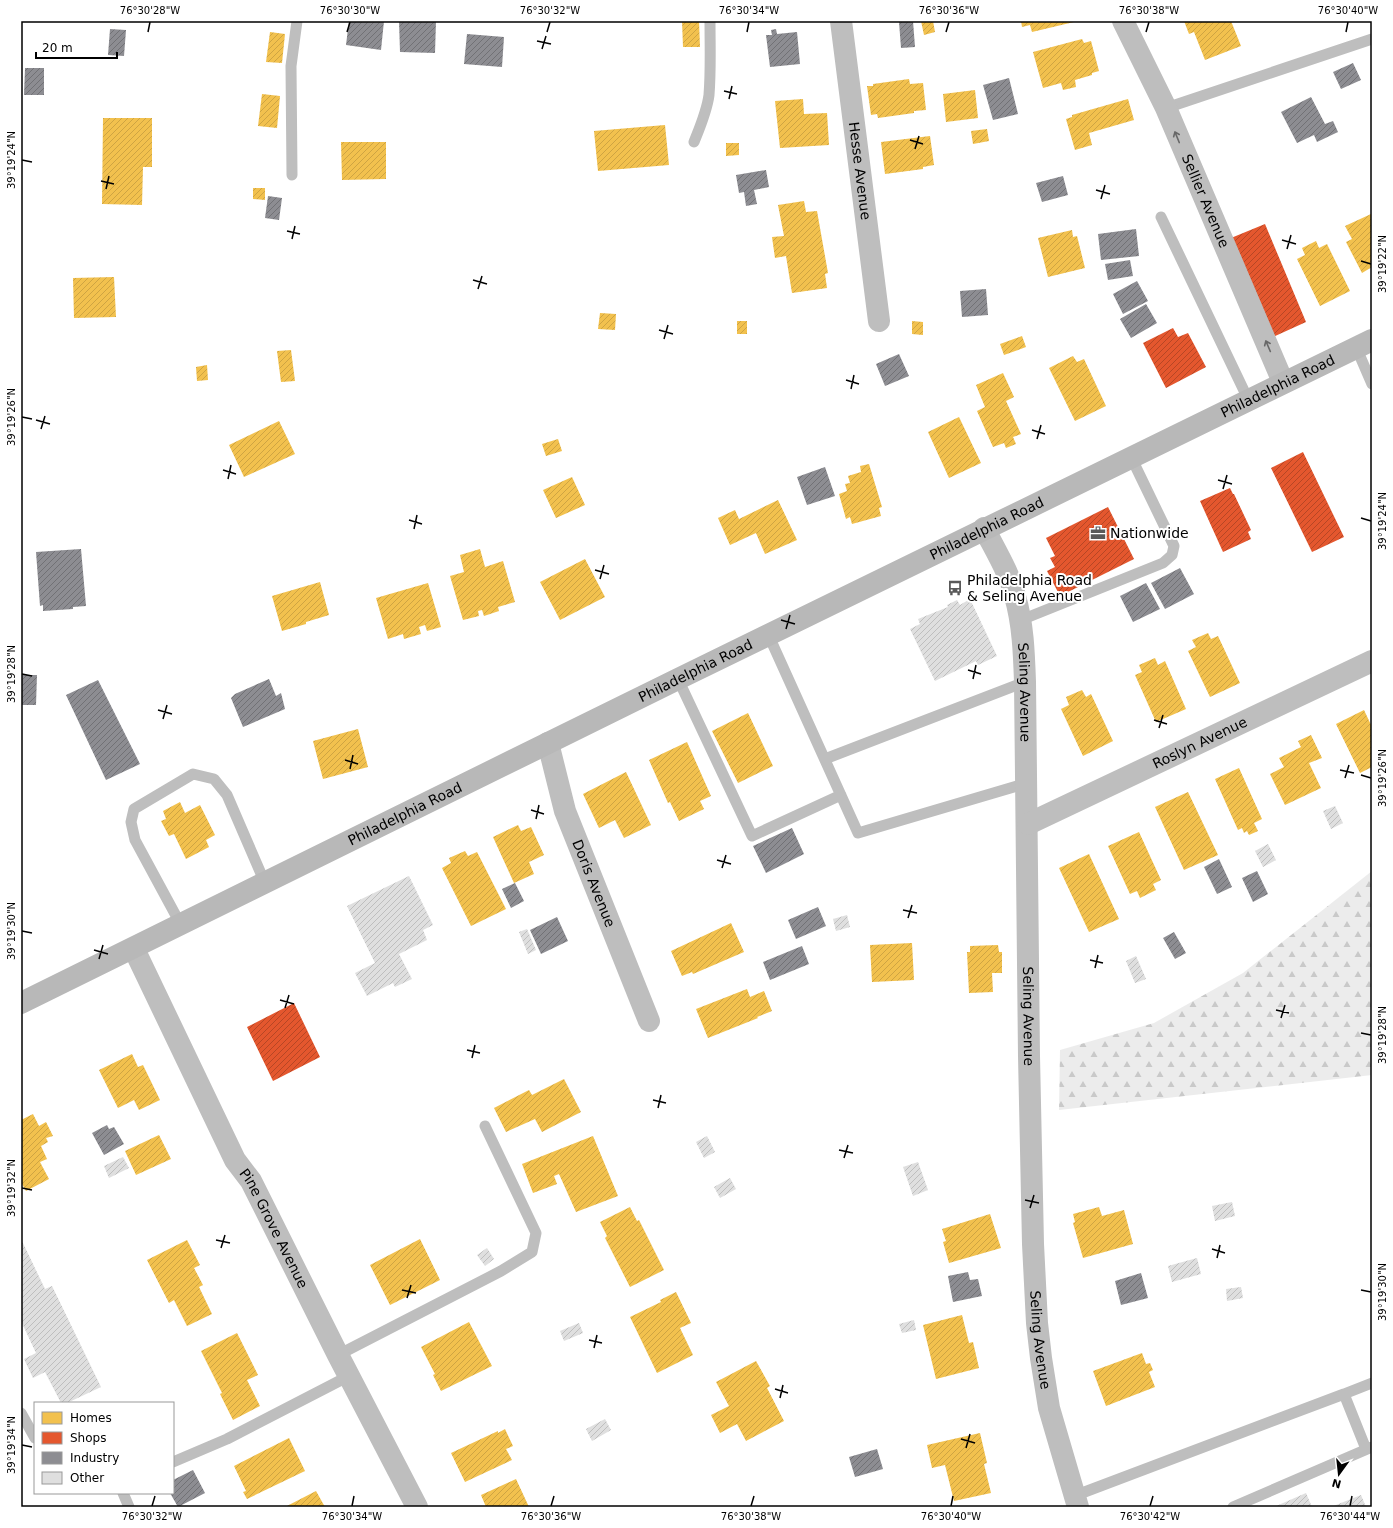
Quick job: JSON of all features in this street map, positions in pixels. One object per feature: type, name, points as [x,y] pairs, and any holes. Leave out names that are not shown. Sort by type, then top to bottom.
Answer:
[{"type":"main road","name":"Philadelphia Road","points":[[21,1004],[678,678],[1364,343]]},
{"type":"street","name":"Hesse Avenue","points":[[840,21],[879,321]]},
{"type":"street","name":"Sellier Avenue","points":[[1123,21],[1166,108],[1283,382]]},
{"type":"street","name":"Seling Avenue","points":[[984,528],[1010,580],[1021,620],[1025,682],[1028,824],[1029,1056],[1033,1244],[1037,1323],[1049,1408],[1076,1501]]},
{"type":"street","name":"Roslyn Avenue","points":[[1028,824],[1372,661]]},
{"type":"street","name":"Doris Avenue","points":[[548,743],[565,811],[649,1021]]},
{"type":"street","name":"Pine Grove Avenue","points":[[134,949],[235,1160],[251,1181],[338,1355],[417,1507]]},
{"type":"lane","points":[[292,175],[291,66],[297,21]]},
{"type":"lane","points":[[694,142],[703,118],[708,96],[711,58],[710,21]]},
{"type":"lane","points":[[1166,108],[1372,39]]},
{"type":"lane","points":[[1161,216],[1248,399]]},
{"type":"lane","points":[[1364,343],[1372,384]]},
{"type":"lane","points":[[1021,620],[1163,563],[1172,555],[1174,546],[1131,457]]},
{"type":"lane","points":[[768,634],[858,833],[1027,783]]},
{"type":"lane","points":[[678,678],[752,836],[841,795]]},
{"type":"lane","points":[[825,759],[1025,682]]},
{"type":"lane","points":[[181,925],[135,840],[131,822],[134,808],[193,774],[214,779],[227,795],[265,884]]},
{"type":"lane","points":[[338,1355],[501,1271],[532,1252],[536,1233],[485,1126]]},
{"type":"lane","points":[[174,1462],[227,1439],[349,1376]]},
{"type":"lane","points":[[1076,1501],[1372,1383]]},
{"type":"lane","points":[[1233,1507],[1369,1448],[1344,1394]]},
{"type":"lane","points":[[21,1412],[34,1436]]},
{"type":"lane","points":[[123,1494],[129,1507]]},
{"type":"green space","points":[[1372,871],[1372,1075],[1059,1110],[1060,1050],[1154,1023],[1243,973]]},
{"type":"building: Homes","points":[[682,21],[699,21],[700,47],[683,47]]},
{"type":"building: Homes","points":[[921,21],[933,21],[935,32],[924,35]]},
{"type":"building: Homes","points":[[1021,21],[1074,22],[1032,32],[1030,25],[1022,27]]},
{"type":"building: Homes","points":[[1184,21],[1231,21],[1241,46],[1205,60],[1194,32],[1189,34]]},
{"type":"building: Homes","points":[[270,32],[285,34],[282,63],[266,62]]},
{"type":"building: Homes","points":[[1082,39],[1084,43],[1091,41],[1099,71],[1092,73],[1092,75],[1075,80],[1076,87],[1063,90],[1061,83],[1043,88],[1033,52]]},
{"type":"building: Homes","points":[[909,79],[910,84],[923,83],[926,110],[878,118],[877,114],[871,115],[867,86]]},
{"type":"building: Homes","points":[[975,90],[978,118],[946,122],[943,94]]},
{"type":"building: Homes","points":[[262,94],[280,96],[277,128],[258,126]]},
{"type":"building: Homes","points":[[803,99],[804,114],[827,113],[829,145],[780,148],[775,101]]},
{"type":"building: Homes","points":[[1128,99],[1134,120],[1089,133],[1092,145],[1075,150],[1066,119],[1072,117],[1072,115]]},
{"type":"building: Homes","points":[[103,118],[152,118],[152,167],[143,167],[142,205],[102,204]]},
{"type":"building: Homes","points":[[665,125],[669,165],[598,171],[594,131]]},
{"type":"building: Homes","points":[[987,129],[989,141],[973,144],[971,131]]},
{"type":"building: Homes","points":[[930,136],[934,165],[923,167],[923,169],[885,174],[881,142]]},
{"type":"building: Homes","points":[[341,142],[386,142],[386,179],[342,180]]},
{"type":"building: Homes","points":[[726,143],[739,143],[739,155],[726,156]]},
{"type":"building: Homes","points":[[253,188],[265,188],[265,200],[253,199]]},
{"type":"building: Homes","points":[[804,201],[806,212],[817,211],[828,273],[825,274],[827,288],[792,293],[786,256],[775,258],[772,237],[784,236],[778,205]]},
{"type":"building: Homes","points":[[1371,214],[1372,267],[1362,273],[1346,242],[1352,239],[1345,226]]},
{"type":"building: Homes","points":[[1072,230],[1073,237],[1077,236],[1085,268],[1048,277],[1038,238]]},
{"type":"building: Homes","points":[[1316,241],[1319,248],[1327,244],[1350,291],[1320,306],[1297,259],[1305,255],[1302,248]]},
{"type":"building: Homes","points":[[114,277],[116,317],[74,318],[73,278]]},
{"type":"building: Homes","points":[[600,313],[616,314],[615,330],[598,329]]},
{"type":"building: Homes","points":[[737,321],[747,321],[747,334],[737,334]]},
{"type":"building: Homes","points":[[912,321],[923,322],[923,335],[912,334]]},
{"type":"building: Homes","points":[[1022,336],[1026,347],[1004,355],[1000,344]]},
{"type":"building: Homes","points":[[291,350],[295,381],[281,382],[277,351]]},
{"type":"building: Homes","points":[[1073,356],[1077,362],[1084,359],[1106,406],[1075,421],[1049,368]]},
{"type":"building: Homes","points":[[207,365],[208,380],[197,381],[196,367]]},
{"type":"building: Homes","points":[[1003,373],[1014,397],[1006,401],[1021,434],[1013,437],[1016,444],[1006,448],[1004,443],[993,447],[977,411],[985,407],[976,385]]},
{"type":"building: Homes","points":[[959,417],[981,463],[949,478],[928,432]]},
{"type":"building: Homes","points":[[279,421],[295,454],[244,477],[229,445]]},
{"type":"building: Homes","points":[[558,439],[562,451],[546,456],[542,444]]},
{"type":"building: Homes","points":[[869,464],[882,507],[879,508],[881,516],[852,524],[850,517],[846,519],[839,494],[847,491],[845,484],[850,483],[848,476],[861,472],[860,466]]},
{"type":"building: Homes","points":[[572,477],[585,505],[556,518],[543,490]]},
{"type":"building: Homes","points":[[778,500],[797,540],[765,554],[756,533],[730,545],[718,518],[735,510],[739,519]]},
{"type":"building: Homes","points":[[480,549],[485,567],[503,561],[515,602],[498,607],[499,611],[484,616],[482,610],[478,611],[479,616],[463,620],[450,576],[464,572],[460,555]]},
{"type":"building: Homes","points":[[585,559],[605,597],[560,620],[540,582]]},
{"type":"building: Homes","points":[[320,582],[329,615],[282,631],[272,596]]},
{"type":"building: Homes","points":[[428,583],[441,627],[427,631],[425,625],[419,627],[421,634],[404,639],[403,634],[388,639],[376,598]]},
{"type":"building: Homes","points":[[1208,633],[1211,639],[1218,636],[1240,683],[1210,697],[1188,651],[1196,647],[1192,640]]},
{"type":"building: Homes","points":[[1155,658],[1158,665],[1165,661],[1186,709],[1156,722],[1135,675],[1142,672],[1139,665]]},
{"type":"building: Homes","points":[[1082,690],[1086,697],[1091,694],[1113,741],[1083,756],[1061,709],[1069,705],[1066,697]]},
{"type":"building: Homes","points":[[1364,710],[1372,727],[1372,767],[1360,773],[1336,724]]},
{"type":"building: Homes","points":[[748,713],[773,766],[738,783],[712,731]]},
{"type":"building: Homes","points":[[358,729],[368,767],[323,779],[313,741]]},
{"type":"building: Homes","points":[[1311,735],[1322,758],[1309,763],[1321,788],[1285,805],[1270,774],[1284,767],[1279,758],[1301,747],[1298,741]]},
{"type":"building: Homes","points":[[687,742],[711,796],[700,801],[704,809],[679,821],[670,802],[668,803],[649,760]]},
{"type":"building: Homes","points":[[1239,768],[1262,819],[1254,823],[1258,831],[1249,835],[1247,831],[1244,833],[1242,828],[1238,830],[1215,779]]},
{"type":"building: Homes","points":[[626,772],[651,825],[624,838],[615,820],[599,828],[583,794]]},
{"type":"building: Homes","points":[[1188,792],[1218,855],[1184,870],[1155,807]]},
{"type":"building: Homes","points":[[180,802],[185,813],[200,805],[215,835],[206,840],[209,847],[186,859],[174,834],[169,836],[161,821],[166,819],[163,811]]},
{"type":"building: Homes","points":[[518,825],[521,831],[531,827],[544,855],[529,862],[534,874],[514,883],[493,837]]},
{"type":"building: Homes","points":[[1139,832],[1161,880],[1153,884],[1156,890],[1140,898],[1137,891],[1130,894],[1108,846]]},
{"type":"building: Homes","points":[[465,851],[468,856],[477,852],[506,909],[471,926],[442,868],[451,863],[449,858]]},
{"type":"building: Homes","points":[[1089,854],[1119,919],[1089,932],[1059,868]]},
{"type":"building: Homes","points":[[731,923],[744,952],[693,974],[692,972],[682,976],[671,951]]},
{"type":"building: Homes","points":[[912,943],[914,980],[872,982],[870,945]]},
{"type":"building: Homes","points":[[998,945],[999,952],[1002,952],[1002,973],[992,973],[993,992],[969,993],[967,952],[970,952],[970,946]]},
{"type":"building: Homes","points":[[747,989],[750,997],[764,991],[772,1011],[708,1038],[696,1009]]},
{"type":"building: Homes","points":[[132,1054],[138,1067],[143,1065],[160,1100],[139,1110],[134,1100],[118,1108],[99,1070]]},
{"type":"building: Homes","points":[[564,1079],[581,1112],[542,1132],[535,1119],[506,1132],[494,1108],[529,1090],[532,1095]]},
{"type":"building: Homes","points":[[33,1114],[39,1126],[46,1122],[53,1136],[46,1138],[48,1142],[41,1146],[47,1159],[40,1162],[49,1179],[26,1191],[21,1182],[21,1120]]},
{"type":"building: Homes","points":[[159,1135],[171,1159],[136,1175],[125,1151]]},
{"type":"building: Homes","points":[[593,1136],[618,1196],[576,1212],[559,1174],[554,1176],[557,1184],[533,1193],[522,1164]]},
{"type":"building: Homes","points":[[630,1207],[637,1221],[639,1220],[664,1270],[630,1287],[605,1238],[607,1236],[600,1222]]},
{"type":"building: Homes","points":[[1099,1207],[1102,1216],[1124,1210],[1133,1244],[1083,1258],[1073,1223],[1075,1222],[1073,1214]]},
{"type":"building: Homes","points":[[990,1214],[1001,1248],[949,1263],[943,1242],[946,1241],[942,1229]]},
{"type":"building: Homes","points":[[420,1239],[440,1280],[390,1305],[370,1265]]},
{"type":"building: Homes","points":[[187,1240],[200,1265],[194,1268],[203,1285],[199,1287],[212,1314],[187,1326],[174,1300],[169,1303],[147,1260]]},
{"type":"building: Homes","points":[[676,1292],[691,1323],[680,1328],[693,1355],[657,1373],[630,1317],[661,1302],[660,1300]]},
{"type":"building: Homes","points":[[962,1315],[969,1343],[973,1342],[979,1368],[936,1379],[923,1325]]},
{"type":"building: Homes","points":[[469,1322],[492,1366],[441,1391],[433,1375],[435,1374],[421,1347]]},
{"type":"building: Homes","points":[[237,1333],[258,1375],[247,1380],[260,1406],[233,1420],[220,1394],[222,1393],[201,1351]]},
{"type":"building: Homes","points":[[1142,1353],[1146,1364],[1150,1363],[1153,1370],[1149,1372],[1155,1387],[1106,1406],[1093,1371]]},
{"type":"building: Homes","points":[[756,1361],[770,1386],[767,1388],[784,1421],[746,1441],[737,1424],[720,1433],[711,1415],[729,1406],[716,1382]]},
{"type":"building: Homes","points":[[505,1429],[513,1446],[506,1449],[512,1460],[465,1482],[451,1453]]},
{"type":"building: Homes","points":[[980,1433],[987,1463],[984,1464],[991,1493],[954,1501],[945,1465],[932,1468],[927,1445]]},
{"type":"building: Homes","points":[[289,1438],[305,1471],[247,1499],[243,1492],[246,1491],[234,1466]]},
{"type":"building: Homes","points":[[516,1479],[529,1507],[486,1507],[481,1495]]},
{"type":"building: Homes","points":[[316,1491],[325,1507],[285,1507]]},
{"type":"building: Shops","points":[[1265,224],[1306,322],[1273,337],[1231,238]]},
{"type":"building: Shops","points":[[1173,328],[1178,337],[1188,333],[1206,367],[1166,388],[1143,343]]},
{"type":"building: Shops","points":[[1303,452],[1344,537],[1312,552],[1271,468]]},
{"type":"building: Shops","points":[[1230,488],[1251,530],[1248,532],[1251,539],[1223,552],[1200,501]]},
{"type":"building: Shops","points":[[1108,507],[1134,559],[1060,596],[1047,571],[1055,567],[1050,558],[1055,556],[1046,538]]},
{"type":"building: Shops","points":[[294,1003],[320,1057],[273,1081],[247,1027]]},
{"type":"building: Industry","points":[[349,21],[384,21],[381,50],[346,45]]},
{"type":"building: Industry","points":[[399,21],[436,21],[435,53],[400,52]]},
{"type":"building: Industry","points":[[913,21],[915,47],[901,48],[899,22]]},
{"type":"building: Industry","points":[[110,29],[126,30],[124,56],[108,55]]},
{"type":"building: Industry","points":[[776,29],[777,34],[797,32],[800,64],[770,67],[766,35],[772,35],[771,30]]},
{"type":"building: Industry","points":[[467,34],[504,37],[502,67],[464,64]]},
{"type":"building: Industry","points":[[1353,63],[1361,80],[1341,89],[1333,72]]},
{"type":"building: Industry","points":[[25,68],[44,68],[44,95],[24,95]]},
{"type":"building: Industry","points":[[1009,78],[1018,114],[993,120],[983,85]]},
{"type":"building: Industry","points":[[1311,97],[1325,124],[1333,121],[1338,132],[1317,142],[1314,135],[1297,143],[1281,112]]},
{"type":"building: Industry","points":[[766,170],[769,187],[754,190],[757,204],[746,206],[744,192],[739,193],[736,175]]},
{"type":"building: Industry","points":[[1063,176],[1068,195],[1042,202],[1036,183]]},
{"type":"building: Industry","points":[[268,196],[282,198],[279,220],[265,218]]},
{"type":"building: Industry","points":[[1136,229],[1139,256],[1101,260],[1098,234]]},
{"type":"building: Industry","points":[[1130,260],[1133,276],[1108,280],[1105,264]]},
{"type":"building: Industry","points":[[1137,281],[1148,301],[1123,314],[1113,294]]},
{"type":"building: Industry","points":[[986,289],[988,315],[962,317],[960,291]]},
{"type":"building: Industry","points":[[1146,304],[1157,323],[1131,338],[1120,319]]},
{"type":"building: Industry","points":[[899,354],[909,376],[885,386],[876,364]]},
{"type":"building: Industry","points":[[825,467],[835,496],[807,505],[797,477]]},
{"type":"building: Industry","points":[[81,549],[86,606],[73,607],[73,609],[43,611],[43,605],[40,606],[36,552]]},
{"type":"building: Industry","points":[[1180,568],[1194,594],[1165,609],[1151,583]]},
{"type":"building: Industry","points":[[1146,583],[1160,609],[1133,622],[1120,596]]},
{"type":"building: Industry","points":[[21,675],[37,675],[36,705],[21,705]]},
{"type":"building: Industry","points":[[269,679],[276,696],[281,693],[285,709],[243,727],[231,698],[235,694]]},
{"type":"building: Industry","points":[[98,680],[140,764],[106,780],[66,695]]},
{"type":"building: Industry","points":[[792,828],[804,854],[766,873],[753,846]]},
{"type":"building: Industry","points":[[1219,859],[1232,887],[1217,894],[1204,867]]},
{"type":"building: Industry","points":[[1257,871],[1268,894],[1253,902],[1242,878]]},
{"type":"building: Industry","points":[[515,883],[524,901],[511,908],[502,889]]},
{"type":"building: Industry","points":[[818,907],[826,926],[796,939],[788,920]]},
{"type":"building: Industry","points":[[557,917],[568,941],[541,954],[530,930]]},
{"type":"building: Industry","points":[[1174,932],[1186,953],[1175,959],[1163,938]]},
{"type":"building: Industry","points":[[802,946],[809,964],[770,980],[763,962]]},
{"type":"building: Industry","points":[[107,1125],[109,1129],[114,1127],[124,1144],[104,1155],[92,1133]]},
{"type":"building: Industry","points":[[968,1272],[970,1280],[978,1279],[982,1296],[953,1302],[948,1276]]},
{"type":"building: Industry","points":[[1141,1273],[1148,1298],[1121,1305],[1115,1281]]},
{"type":"building: Industry","points":[[877,1449],[883,1469],[855,1477],[849,1457]]},
{"type":"building: Industry","points":[[193,1470],[205,1493],[178,1507],[171,1494],[174,1494],[174,1480]]},
{"type":"building: Other","points":[[970,599],[997,656],[978,665],[976,661],[935,681],[910,629],[920,624],[918,619],[948,607],[947,605],[957,600],[960,605]]},
{"type":"building: Other","points":[[1335,806],[1343,823],[1331,829],[1323,811]]},
{"type":"building: Other","points":[[1268,844],[1276,860],[1263,867],[1255,851]]},
{"type":"building: Other","points":[[409,876],[433,925],[423,930],[427,940],[399,954],[412,979],[395,987],[393,983],[367,996],[355,973],[375,963],[347,906]]},
{"type":"building: Other","points":[[847,915],[850,927],[836,931],[833,919]]},
{"type":"building: Other","points":[[527,929],[536,950],[528,954],[519,932]]},
{"type":"building: Other","points":[[1136,956],[1146,979],[1135,983],[1126,961]]},
{"type":"building: Other","points":[[707,1136],[715,1152],[704,1158],[696,1142]]},
{"type":"building: Other","points":[[123,1157],[129,1168],[109,1178],[104,1166]]},
{"type":"building: Other","points":[[918,1162],[928,1190],[913,1196],[903,1167]]},
{"type":"building: Other","points":[[730,1178],[736,1189],[720,1198],[714,1187]]},
{"type":"building: Other","points":[[1232,1202],[1235,1216],[1215,1221],[1212,1206]]},
{"type":"building: Other","points":[[21,1239],[45,1289],[52,1286],[101,1387],[69,1402],[60,1402],[45,1372],[33,1378],[24,1359],[36,1353],[21,1321]]},
{"type":"building: Other","points":[[487,1248],[494,1259],[485,1266],[477,1255]]},
{"type":"building: Other","points":[[1197,1258],[1201,1274],[1172,1282],[1168,1266]]},
{"type":"building: Other","points":[[1241,1287],[1243,1298],[1227,1301],[1226,1289]]},
{"type":"building: Other","points":[[914,1320],[916,1330],[902,1333],[899,1324]]},
{"type":"building: Other","points":[[579,1323],[583,1333],[564,1341],[560,1331]]},
{"type":"building: Other","points":[[605,1419],[611,1430],[592,1441],[586,1429]]},
{"type":"building: Other","points":[[1306,1493],[1312,1507],[1274,1507]]},
{"type":"building: Other","points":[[1361,1495],[1366,1507],[1331,1507]]},
{"type":"place","name":"Nationwide","points":[[1098,533]]},
{"type":"place","name":"Philadelphia Road & Seling Avenue","points":[[955,588]]}]
